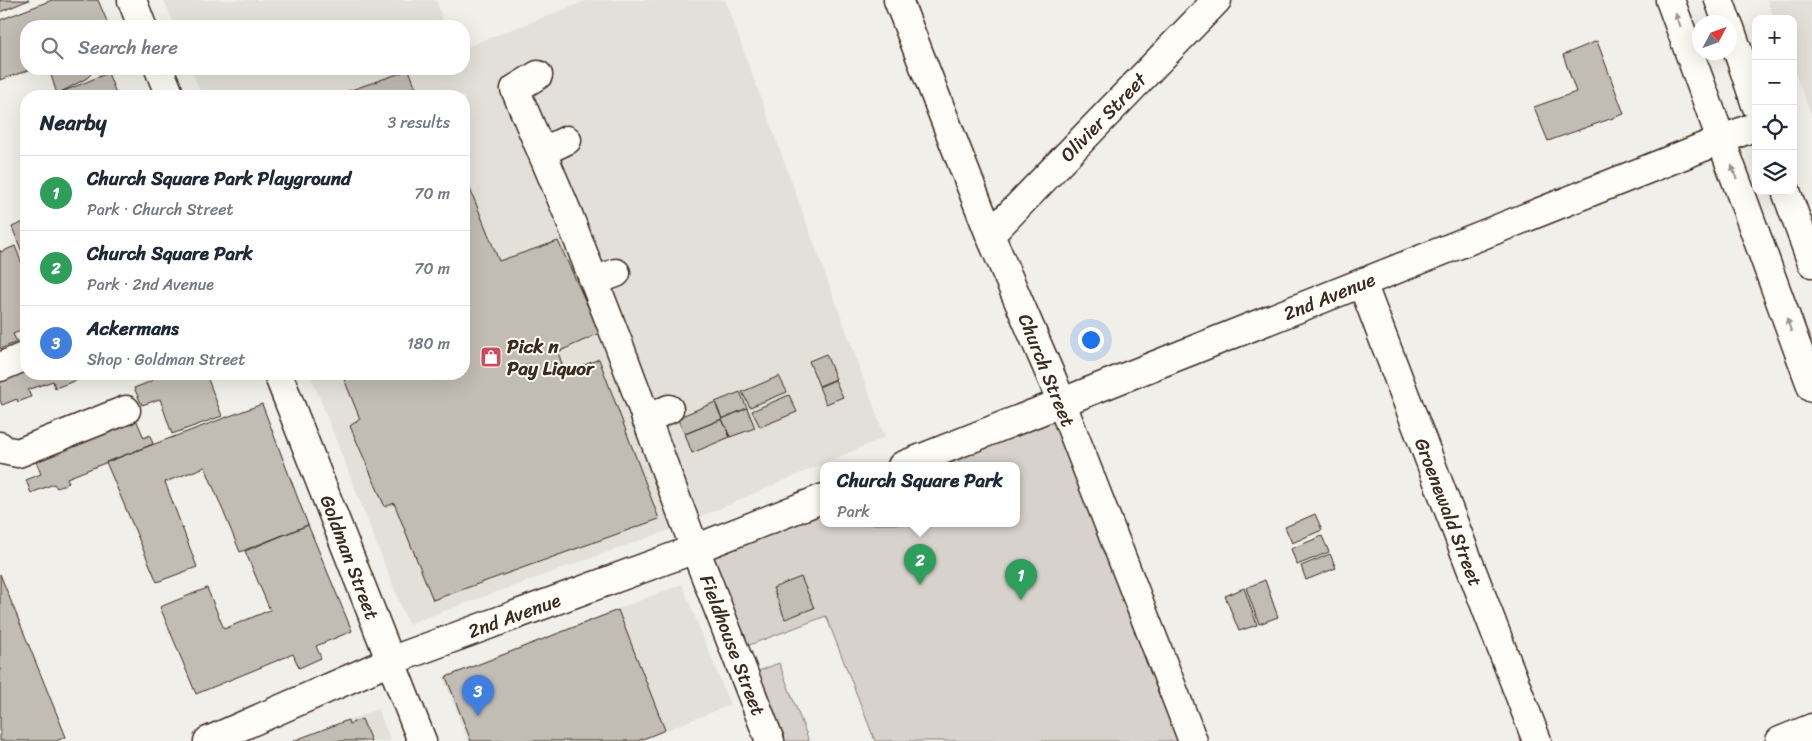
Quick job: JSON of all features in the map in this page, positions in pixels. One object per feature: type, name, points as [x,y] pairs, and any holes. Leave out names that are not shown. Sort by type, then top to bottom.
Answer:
[{"type":"street","points":[[132,0],[140,20]]},
{"type":"street","name":"Church Street","points":[[898,0],[990,235],[1061,402],[1193,741]]},
{"type":"street","name":"Olivier Street","points":[[990,235],[1216,0]]},
{"type":"street","points":[[1670,0],[1812,388]]},
{"type":"street","points":[[1719,0],[1724,15]]},
{"type":"street","points":[[1737,49],[1756,105]]},
{"type":"street","points":[[161,75],[168,90]]},
{"type":"street","name":"Fieldhouse Street","points":[[538,75],[515,89],[542,152],[577,209],[630,340],[681,480],[695,549],[770,741]]},
{"type":"street","name":"2nd Avenue","points":[[912,462],[1752,128]]},
{"type":"street","points":[[542,152],[567,140]]},
{"type":"street","points":[[1787,195],[1812,263]]},
{"type":"street","name":"Groenewald Street","points":[[1362,283],[1537,741]]},
{"type":"street","points":[[0,367],[20,359]]},
{"type":"street","name":"Goldman Street","points":[[280,380],[422,741]]},
{"type":"street","points":[[0,446],[3,450],[18,452],[126,410]]},
{"type":"street","name":"2nd Avenue","points":[[208,741],[390,661],[695,549],[820,500]]},
{"type":"street","points":[[1780,741],[1812,728]]},
{"type":"shaded area","points":[[164,0],[436,0],[443,20],[172,20]]},
{"type":"shaded area","points":[[588,0],[725,0],[885,437],[827,462],[820,462],[820,465],[672,529],[408,624],[312,380],[470,380],[470,90],[200,90],[193,75],[470,75],[470,46]]},
{"type":"shaded area","points":[[1767,0],[1812,0],[1812,116],[1797,78],[1797,15],[1773,15]]},
{"type":"shaded area","points":[[1056,415],[1182,741],[875,741],[826,616],[744,647],[707,554],[820,510],[820,527],[1020,527],[1020,462],[937,462]]},
{"type":"shaded area","points":[[682,584],[730,705],[639,741],[468,741],[443,677]]},
{"type":"shaded area","points":[[779,663],[809,741],[780,741],[754,673]]},
{"type":"shaded area","points":[[378,709],[391,741],[295,741]]},
{"type":"building","points":[[0,0],[29,0],[0,12]]},
{"type":"building","points":[[52,0],[98,0],[106,20],[20,20],[20,73],[0,80],[0,20]]},
{"type":"building","points":[[1597,41],[1624,114],[1548,141],[1534,107],[1576,92],[1563,55]]},
{"type":"building","points":[[51,75],[90,75],[64,90],[56,90]]},
{"type":"building","points":[[103,75],[109,75],[115,90],[67,90]]},
{"type":"building","points":[[395,75],[411,75],[417,90],[351,90]]},
{"type":"building","points":[[470,189],[499,261],[558,241],[600,333],[558,352],[565,373],[599,359],[659,519],[433,600],[394,503],[385,507],[350,426],[360,419],[344,380],[470,380]]},
{"type":"building","points":[[20,224],[20,247],[12,227]]},
{"type":"building","points":[[15,246],[20,259],[20,331],[13,334],[17,342],[0,349],[0,250],[1,252]]},
{"type":"building","points":[[826,354],[836,379],[819,386],[809,361]]},
{"type":"building","points":[[20,365],[20,380],[77,380],[55,388],[53,381],[28,390],[31,397],[18,402],[17,399],[2,405],[0,400],[0,377]]},
{"type":"building","points":[[779,376],[787,392],[750,407],[742,392]]},
{"type":"building","points":[[208,380],[222,416],[172,434],[160,399],[142,405],[134,388],[152,381]]},
{"type":"building","points":[[835,380],[843,397],[826,404],[819,387]]},
{"type":"building","points":[[740,392],[747,408],[722,419],[715,402]]},
{"type":"building","points":[[789,395],[797,412],[760,427],[752,411]]},
{"type":"building","points":[[715,402],[722,419],[685,434],[677,418]]},
{"type":"building","points":[[262,404],[308,525],[240,552],[205,467],[165,482],[197,567],[157,582],[106,462]]},
{"type":"building","points":[[747,408],[755,428],[730,437],[722,419]]},
{"type":"building","points":[[136,419],[144,438],[150,435],[153,444],[67,478],[69,483],[57,488],[54,484],[31,493],[26,480],[41,474],[35,459]]},
{"type":"building","points":[[722,419],[730,437],[692,453],[685,434]]},
{"type":"building","points":[[1315,514],[1322,530],[1292,543],[1285,527]]},
{"type":"building","points":[[308,525],[352,631],[316,646],[321,658],[299,668],[293,654],[196,694],[160,607],[207,588],[224,629],[270,610],[245,551]]},
{"type":"building","points":[[1322,536],[1329,552],[1297,565],[1291,549]]},
{"type":"building","points":[[1330,554],[1336,568],[1306,580],[1301,566]]},
{"type":"building","points":[[0,574],[66,737],[56,741],[0,741]]},
{"type":"building","points":[[801,577],[814,608],[785,619],[773,588]]},
{"type":"building","points":[[1265,580],[1278,617],[1259,624],[1246,588]]},
{"type":"building","points":[[1244,588],[1257,625],[1239,631],[1225,596]]},
{"type":"building","points":[[618,610],[665,730],[638,741],[471,741],[446,677]]},
{"type":"building","points":[[362,719],[371,741],[293,741],[348,720],[349,724]]},
{"type":"place","name":"Pick n Pay Liquor","points":[[491,357]]},
{"type":"place","name":"Church Square Park","points":[[920,585]]},
{"type":"place","name":"Church Square Park Playground","points":[[1021,600]]},
{"type":"place","name":"Ackermans","points":[[478,716]]}]
